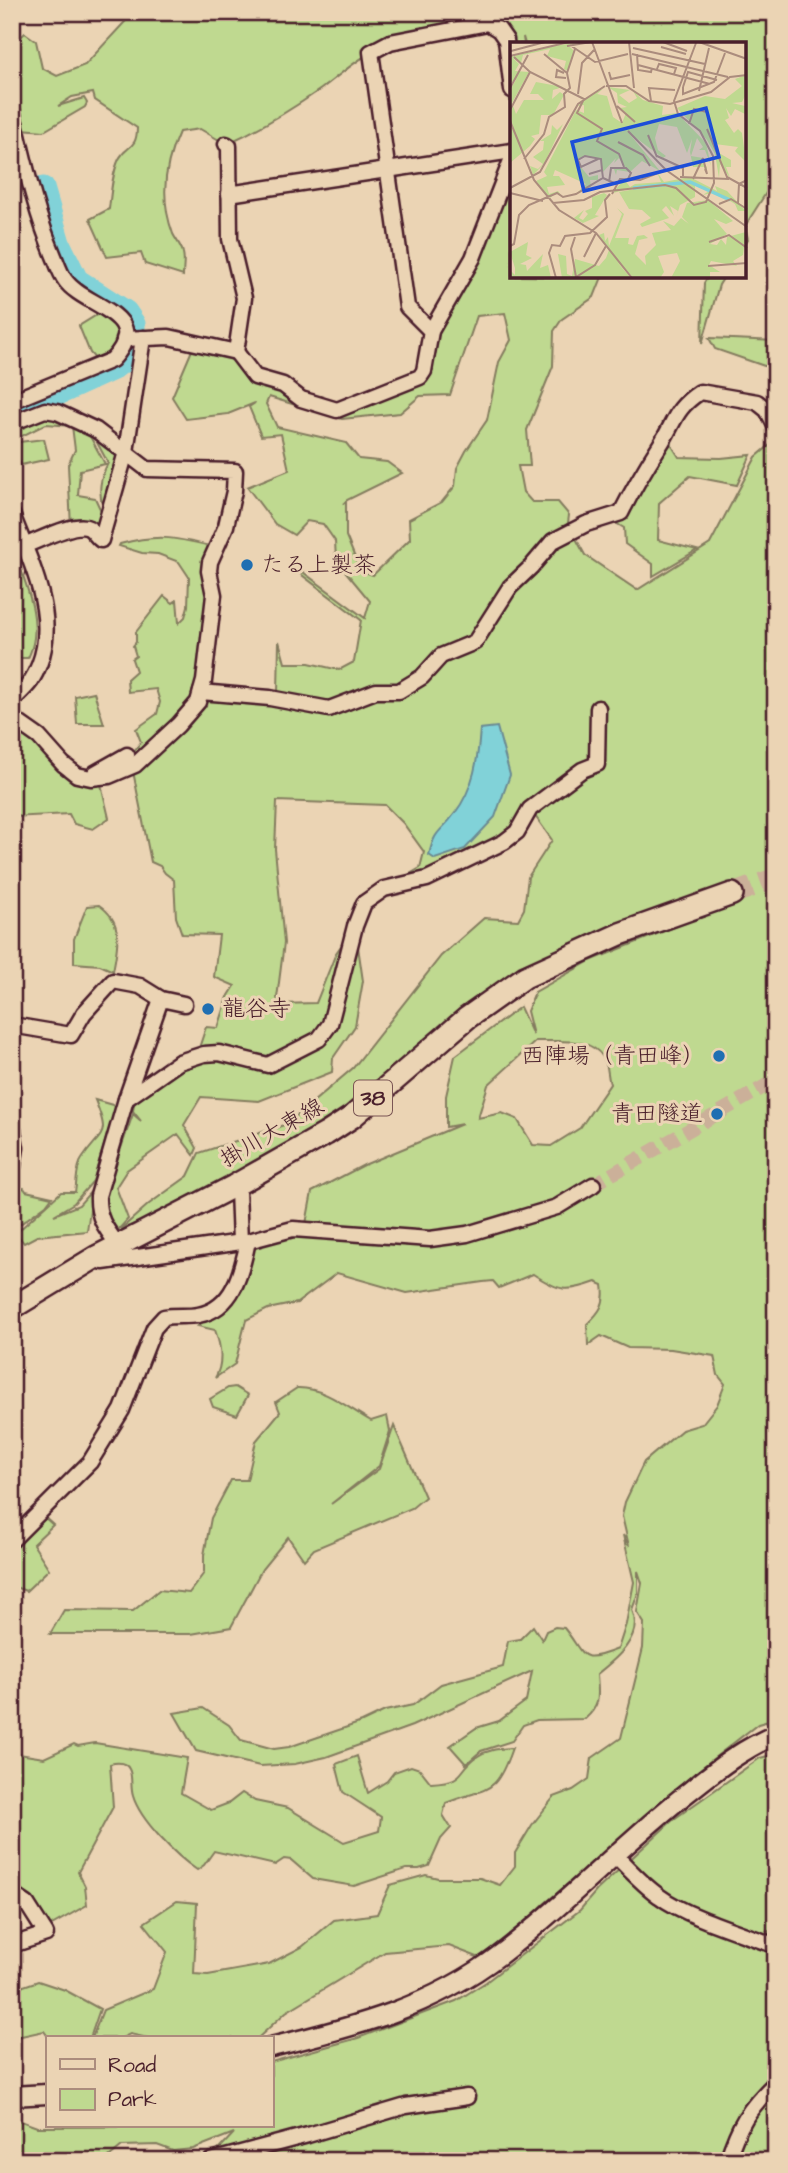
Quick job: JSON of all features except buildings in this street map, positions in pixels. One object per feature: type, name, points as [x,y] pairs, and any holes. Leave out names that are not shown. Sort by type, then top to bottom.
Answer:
[{"type":"main road","name":"掛川大東線","points":[[12,1308],[96,1257],[234,1186],[326,1134],[352,1117],[467,1018],[525,977],[620,934],[732,894]]},
{"type":"street","points":[[431,331],[407,307],[371,52],[384,43],[488,23],[499,30],[506,40],[510,73]]},
{"type":"street","points":[[12,110],[39,221],[64,280],[75,292],[115,314],[134,338],[126,452],[102,540],[92,529],[81,526],[68,527],[24,546]]},
{"type":"street","points":[[226,144],[229,146],[230,239],[244,298],[236,352]]},
{"type":"street","points":[[229,194],[510,151]]},
{"type":"street","points":[[12,401],[112,360],[134,338],[169,337],[236,352],[255,377],[283,385],[301,399],[337,410],[420,377],[424,371],[431,331],[473,258],[510,163]]},
{"type":"street","points":[[201,692],[270,698],[329,709],[376,691],[399,691],[422,677],[441,656],[475,642],[510,587],[553,541],[586,524],[621,513],[642,472],[663,442],[674,416],[689,399],[700,393],[757,402],[767,410],[776,427]]},
{"type":"street","points":[[12,423],[45,411],[57,412],[96,430],[148,469],[235,471],[234,491],[226,526],[210,562],[214,595],[212,624],[201,692],[198,702],[178,725],[135,765],[109,776],[91,778],[71,771],[39,737],[12,718]]},
{"type":"street","points":[[12,514],[43,596],[46,625],[43,651],[31,681],[12,701]]},
{"type":"street","points":[[126,1099],[179,1062],[204,1054],[219,1054],[268,1065],[319,1039],[330,1024],[355,926],[364,903],[384,889],[427,879],[446,871],[504,842],[517,832],[530,809],[583,770],[597,764],[598,708]]},
{"type":"street","points":[[71,771],[95,773],[127,755]]},
{"type":"street","points":[[12,1025],[71,1035],[84,1013],[113,981],[140,986],[161,999],[184,1004]]},
{"type":"street","points":[[118,1245],[97,1211],[98,1196],[126,1099],[161,999]]},
{"type":"street","points":[[12,1125],[16,1148],[13,1166]]},
{"type":"street","points":[[96,1257],[103,1262],[244,1241],[293,1229],[430,1238],[467,1234],[557,1207],[593,1185]]},
{"type":"street","points":[[12,1540],[90,1462],[122,1410],[154,1328],[164,1317],[199,1315],[216,1308],[232,1292],[242,1273],[244,1241],[239,1201],[234,1186]]},
{"type":"street","points":[[273,2047],[352,2028],[405,2009],[458,1984],[542,1921],[669,1807],[741,1753],[776,1735]]},
{"type":"street","points":[[615,1855],[661,1898],[776,1946]]},
{"type":"street","points":[[12,1894],[27,1904],[46,1934],[12,1945]]},
{"type":"street","points":[[727,2161],[738,2127],[753,2104],[776,2082]]},
{"type":"street","points":[[12,2096],[46,2094]]},
{"type":"street","points":[[211,2161],[406,2106],[467,2097]]},
{"type":"green space","points":[[134,12],[752,12],[776,20],[776,199],[766,193],[746,224],[746,42],[524,42],[523,37],[524,42],[510,42],[510,102],[506,48],[490,24],[374,51],[263,126],[226,144],[200,129],[179,132],[167,170],[165,195],[173,234],[183,253],[183,276],[145,264],[141,253],[107,257],[90,219],[109,209],[117,165],[133,144],[137,128],[95,100],[93,93],[72,97],[58,106],[84,98],[87,103],[85,107],[44,131],[22,129],[12,77],[12,45],[25,33],[36,41],[42,68],[57,76],[85,65]]},
{"type":"green space","points":[[510,160],[510,278],[602,278],[594,297],[562,319],[554,331],[553,366],[527,430],[530,466],[518,466],[523,492],[532,502],[558,502],[569,515],[568,523],[549,557],[573,533],[585,555],[637,590],[710,544],[756,457],[776,440],[776,1719],[758,1724],[691,1776],[523,1925],[480,1958],[449,1946],[385,1952],[286,2012],[260,2036],[93,2036],[103,2010],[153,1989],[167,1952],[144,1923],[177,1901],[197,1903],[194,1974],[208,1975],[269,1964],[302,1947],[334,1920],[377,1914],[390,1885],[426,1875],[438,1878],[480,1878],[500,1885],[515,1866],[515,1853],[532,1825],[554,1797],[573,1790],[589,1779],[592,1758],[621,1738],[643,1648],[644,1623],[637,1612],[642,1583],[638,1571],[638,1593],[632,1610],[635,1620],[631,1638],[597,1674],[598,1699],[590,1714],[585,1719],[537,1720],[523,1725],[512,1741],[481,1751],[466,1764],[450,1746],[476,1728],[499,1721],[526,1701],[532,1671],[412,1726],[326,1757],[295,1764],[260,1766],[196,1751],[174,1713],[203,1708],[229,1725],[241,1740],[274,1749],[289,1747],[362,1722],[385,1711],[413,1705],[441,1684],[503,1667],[508,1641],[520,1639],[533,1626],[542,1640],[546,1631],[555,1627],[564,1628],[580,1651],[589,1657],[618,1649],[634,1582],[623,1535],[629,1546],[622,1516],[625,1502],[644,1462],[682,1430],[702,1424],[717,1405],[725,1384],[718,1375],[714,1356],[671,1349],[628,1348],[601,1336],[588,1345],[587,1324],[601,1307],[603,1285],[596,1282],[570,1289],[556,1287],[533,1274],[499,1288],[493,1281],[407,1293],[337,1273],[297,1303],[268,1309],[246,1320],[235,1364],[215,1378],[221,1360],[217,1336],[215,1330],[198,1326],[243,1289],[255,1242],[306,1224],[312,1192],[364,1165],[462,1124],[446,1127],[446,1096],[455,1056],[520,1007],[533,1035],[527,1011],[535,992],[590,961],[734,903],[616,928],[569,945],[400,1062],[342,1110],[250,1165],[149,1219],[121,1229],[149,1204],[188,1176],[199,1153],[287,1124],[353,1068],[441,956],[484,918],[518,920],[524,909],[528,877],[552,840],[530,809],[504,842],[384,889],[420,868],[424,852],[403,823],[385,805],[277,801],[275,849],[284,943],[277,998],[280,1004],[316,1003],[336,953],[355,926],[363,981],[355,1026],[333,1058],[332,1072],[259,1101],[201,1097],[184,1125],[197,1148],[194,1155],[178,1134],[127,1170],[116,1187],[128,1219],[118,1230],[105,1216],[105,1194],[133,1114],[141,1121],[133,1111],[136,1092],[175,1072],[199,1048],[206,1027],[218,1028],[228,997],[235,986],[214,977],[219,935],[182,934],[176,917],[174,880],[160,866],[151,862],[130,756],[141,742],[136,729],[157,714],[160,702],[156,689],[128,692],[127,679],[136,671],[132,659],[136,656],[133,646],[136,632],[164,596],[173,603],[177,600],[179,623],[185,617],[189,577],[179,562],[158,554],[142,553],[119,546],[155,538],[210,546],[208,693],[278,693],[279,641],[285,663],[309,663],[339,670],[354,662],[361,620],[298,572],[296,567],[365,618],[370,601],[336,560],[335,541],[323,524],[307,521],[294,535],[275,524],[247,487],[289,470],[281,434],[261,436],[249,407],[255,403],[228,414],[186,419],[172,397],[195,343],[236,352],[255,378],[337,410],[420,377],[431,331],[473,258]],"holes":[[[505,313],[511,340],[499,362],[487,420],[457,468],[455,486],[442,502],[409,519],[410,539],[373,575],[360,570],[346,536],[346,502],[343,504],[347,500],[402,473],[387,462],[359,459],[346,443],[277,427],[266,404],[269,397],[342,419],[400,413],[420,396],[450,395],[477,316]],[[536,1041],[572,1042],[597,1050],[605,1060],[610,1084],[580,1128],[551,1146],[533,1145],[517,1119],[502,1113],[478,1118],[488,1085]]]},
{"type":"green space","points":[[707,278],[723,278],[702,344],[704,283]]},
{"type":"green space","points":[[99,310],[114,316],[120,339],[109,353],[97,361],[90,353],[79,326],[98,314]]},
{"type":"green space","points":[[709,338],[776,341],[776,370],[715,349]]},
{"type":"green space","points":[[48,415],[86,429],[105,464],[80,470],[78,495],[95,498],[101,511],[101,485],[108,463],[92,433],[123,452],[104,504],[103,535],[71,527],[68,465],[75,450],[72,426],[46,424],[12,441],[12,428]]},
{"type":"green space","points":[[672,427],[672,446],[679,457],[721,458],[751,455],[737,485],[690,476],[659,503],[658,540],[697,550],[653,576],[653,564],[625,544],[624,528],[614,522]]},
{"type":"green space","points":[[44,439],[49,459],[21,465],[13,449],[19,442]]},
{"type":"green space","points":[[12,544],[34,615],[35,630],[28,658],[12,658]]},
{"type":"green space","points":[[94,692],[104,724],[77,724],[75,696]]},
{"type":"green space","points":[[12,723],[86,785],[101,784],[109,818],[93,829],[74,824],[69,814],[12,817]]},
{"type":"green space","points":[[99,905],[116,926],[117,943],[113,971],[100,965],[74,963],[74,939],[87,906]]},
{"type":"green space","points":[[95,1100],[116,1106],[93,1181],[74,1203],[54,1215],[79,1205],[93,1189],[87,1231],[37,1236],[24,1243],[16,1233],[61,1192],[75,1192],[80,1162],[102,1133],[102,1122]]},
{"type":"green space","points":[[24,1188],[26,1191],[52,1197],[46,1205],[12,1230],[17,1189]]},
{"type":"green space","points":[[235,1387],[248,1395],[237,1415],[213,1407],[210,1399],[228,1388]]},
{"type":"green space","points":[[297,1388],[326,1395],[371,1421],[387,1416],[390,1431],[379,1466],[331,1504],[379,1469],[394,1426],[425,1497],[412,1508],[314,1549],[304,1560],[288,1537],[262,1569],[231,1627],[191,1634],[50,1634],[64,1610],[133,1611],[159,1590],[189,1593],[204,1573],[204,1555],[211,1518],[231,1480],[247,1480],[256,1441],[280,1412],[276,1402]]},
{"type":"green space","points":[[43,1516],[53,1525],[33,1544],[49,1569],[26,1591],[12,1586],[12,1546]]},
{"type":"green space","points":[[95,1743],[187,1758],[181,1793],[211,1810],[229,1803],[242,1793],[255,1801],[288,1808],[344,1842],[379,1831],[381,1817],[343,1792],[336,1764],[357,1756],[368,1793],[387,1781],[394,1772],[411,1766],[420,1769],[431,1783],[443,1782],[456,1778],[482,1754],[512,1748],[501,1775],[489,1787],[446,1803],[443,1815],[451,1828],[441,1839],[429,1866],[406,1869],[354,1886],[313,1879],[291,1860],[284,1859],[275,1865],[214,1851],[197,1870],[169,1847],[143,1816],[133,1796],[131,1775],[127,1766],[121,1763],[110,1764],[113,1807],[78,1872],[85,1886],[87,1905],[50,1926],[23,1891],[12,1887],[12,1753],[44,1758],[74,1744],[78,1746]]},
{"type":"green space","points":[[776,1754],[776,1935],[766,1930],[776,1937],[776,2161],[208,2161],[234,2133],[193,2149],[173,2151],[157,2145],[122,2146],[104,2161],[12,2161],[12,2110],[18,2120],[46,2128],[273,2128],[273,2061],[358,2038],[456,2001],[486,1982],[580,1910],[597,1890],[674,1819],[760,1758]]},
{"type":"green space","points":[[38,1981],[65,1990],[100,2009],[91,2036],[48,2036],[44,2031],[12,2038],[12,1990]]},
{"type":"water","points":[[497,727],[510,775],[495,817],[465,849],[435,859],[429,855],[434,840],[467,794],[471,783],[480,729]]},
{"type":"waterway","points":[[12,415],[113,369],[127,358],[134,343],[134,324],[126,312],[77,280],[59,243],[43,188]]},
{"type":"tunnel","points":[[732,894],[776,878]]},
{"type":"tunnel","points":[[593,1185],[776,1080]]},
{"type":"place","name":"たる上製茶","points":[[247,565]]},
{"type":"place","name":"龍谷寺","points":[[208,1009]]},
{"type":"place","name":"西陣場（青田峰）","points":[[719,1056]]},
{"type":"place","name":"青田隧道","points":[[717,1114]]}]
